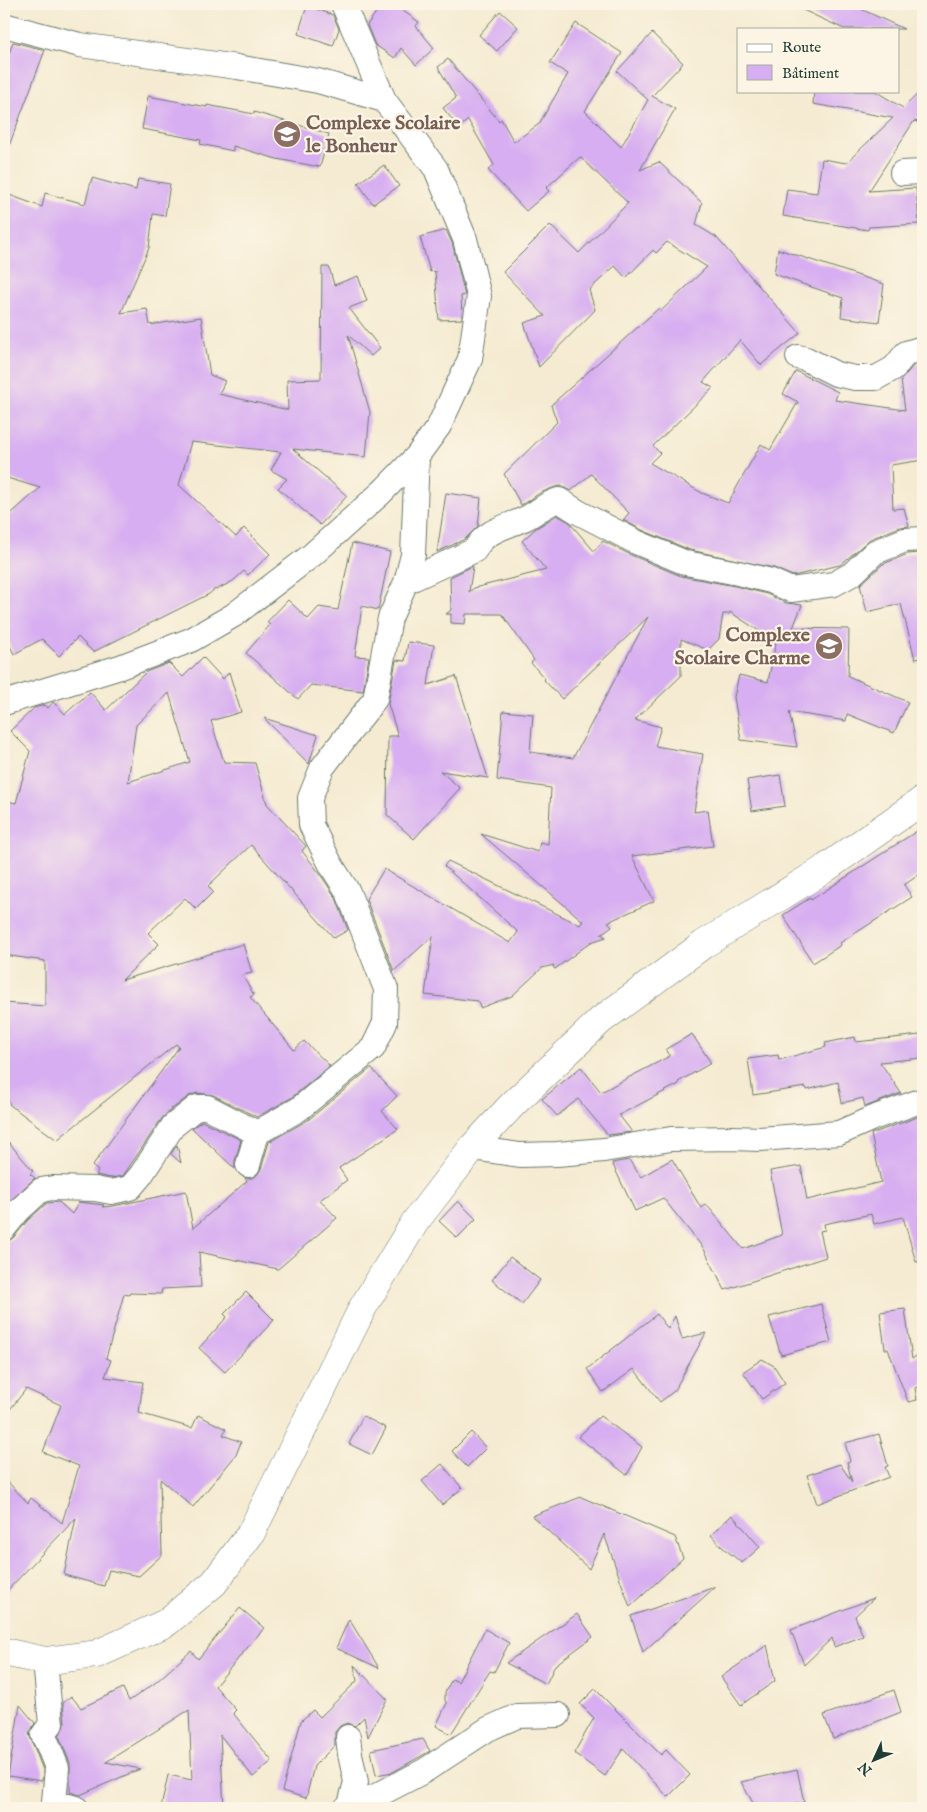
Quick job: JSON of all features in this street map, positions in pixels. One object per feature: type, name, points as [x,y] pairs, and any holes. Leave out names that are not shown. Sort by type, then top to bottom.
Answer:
[{"type":"street","points":[[4,703],[120,667],[191,640],[234,615],[312,555],[382,492],[417,456],[439,426],[470,359],[479,296],[465,240],[436,169],[384,100],[343,4]]},
{"type":"street","points":[[4,24],[80,45],[318,81],[384,100]]},
{"type":"street","points":[[798,357],[836,374],[855,378],[876,378],[894,368],[906,353],[923,348]]},
{"type":"street","points":[[248,1165],[257,1133],[299,1109],[373,1048],[385,1022],[386,989],[348,892],[331,865],[311,825],[310,798],[322,768],[375,699],[390,618],[406,582],[412,555],[417,456]]},
{"type":"street","points":[[406,582],[475,550],[480,541],[501,527],[527,517],[552,502],[559,500],[636,542],[686,563],[771,581],[791,590],[834,584],[852,574],[875,552],[905,540],[923,540]]},
{"type":"street","points":[[4,1652],[45,1661],[97,1654],[166,1623],[214,1583],[251,1534],[363,1307],[415,1222],[472,1148],[512,1105],[601,1020],[704,944],[824,870],[923,800]]},
{"type":"street","points":[[472,1148],[520,1155],[557,1154],[604,1150],[671,1140],[760,1139],[839,1133],[873,1118],[923,1100]]},
{"type":"street","points":[[4,1228],[41,1190],[53,1188],[95,1189],[111,1192],[130,1188],[141,1175],[173,1126],[197,1107],[207,1107],[257,1133]]},
{"type":"street","points":[[45,1661],[51,1724],[42,1735],[48,1745],[56,1768],[61,1806]]},
{"type":"street","points":[[348,1808],[424,1771],[488,1729],[517,1716],[558,1715]]},
{"type":"street","points":[[348,1737],[356,1782],[348,1808]]},
{"type":"building","points":[[382,4],[393,4],[419,22],[416,26],[434,48],[416,65],[401,48],[395,58],[375,45],[367,25]]},
{"type":"building","points":[[790,4],[850,4],[904,29],[900,28],[842,28]]},
{"type":"building","points":[[307,6],[333,15],[339,29],[333,46],[298,34]]},
{"type":"building","points":[[500,11],[518,27],[497,51],[479,35]]},
{"type":"building","points":[[576,23],[622,53],[585,111],[621,147],[648,100],[617,71],[652,33],[683,63],[652,96],[675,109],[640,170],[659,162],[702,203],[696,225],[716,237],[800,333],[761,365],[740,340],[703,382],[713,388],[653,446],[660,453],[650,463],[702,493],[728,503],[761,444],[770,450],[798,402],[783,394],[796,371],[838,392],[835,400],[905,410],[901,380],[914,365],[923,362],[923,460],[891,465],[893,509],[904,508],[909,526],[900,527],[870,539],[840,565],[793,576],[774,568],[690,550],[642,530],[623,520],[629,513],[591,474],[571,491],[561,486],[555,487],[540,493],[521,505],[504,474],[557,422],[551,405],[659,308],[661,311],[707,267],[667,242],[656,253],[653,250],[626,278],[615,266],[589,290],[595,310],[539,367],[524,323],[545,316],[503,272],[550,225],[579,253],[628,203],[580,157],[546,188],[549,191],[526,211],[488,170],[494,165],[468,120],[459,128],[443,108],[456,98],[438,67],[448,59],[499,121],[501,119],[514,142],[539,124],[568,74],[550,63]]},
{"type":"building","points":[[13,42],[45,50],[6,154],[4,153],[4,68]]},
{"type":"building","points":[[923,89],[923,107],[917,117],[923,123],[914,121],[869,191],[916,188],[919,224],[869,227],[868,230],[783,216],[787,189],[817,193],[822,159],[846,163],[893,118],[813,104],[814,92],[877,92],[903,108]]},
{"type":"building","points":[[148,96],[207,107],[207,105],[254,114],[254,112],[329,134],[320,167],[277,159],[233,146],[233,151],[200,144],[201,140],[142,129]]},
{"type":"building","points":[[384,165],[399,186],[373,204],[358,183]]},
{"type":"building","points":[[92,178],[136,190],[138,179],[170,184],[165,216],[153,214],[149,248],[121,313],[147,309],[150,325],[201,317],[210,375],[225,381],[219,394],[288,410],[287,380],[321,379],[322,267],[329,267],[334,285],[358,276],[367,301],[349,308],[380,348],[371,356],[348,335],[370,412],[366,457],[293,449],[347,496],[320,525],[278,488],[287,479],[271,470],[281,452],[191,442],[179,485],[236,537],[244,528],[270,554],[248,575],[244,571],[233,581],[215,589],[209,594],[93,652],[78,637],[59,656],[42,639],[14,654],[4,634],[4,520],[40,488],[4,477],[4,193],[42,207],[45,193],[85,204]]},
{"type":"building","points":[[446,230],[452,243],[465,295],[461,296],[462,319],[439,320],[435,271],[430,272],[420,237]]},
{"type":"building","points":[[778,249],[884,284],[879,322],[841,317],[843,298],[774,274]]},
{"type":"building","points":[[446,493],[481,498],[478,526],[465,539],[437,552]]},
{"type":"building","points":[[557,515],[569,522],[594,551],[603,541],[681,576],[735,586],[767,594],[786,603],[802,605],[793,628],[849,629],[848,676],[908,702],[894,733],[847,714],[846,721],[789,712],[797,747],[741,740],[734,697],[739,675],[768,682],[776,642],[730,612],[729,614],[723,614],[719,639],[708,650],[681,639],[681,676],[635,720],[661,727],[655,746],[703,754],[694,812],[708,810],[713,846],[632,856],[654,901],[608,922],[612,926],[601,934],[606,937],[591,942],[555,969],[554,965],[542,968],[512,996],[480,1008],[478,1001],[425,995],[433,936],[394,971],[366,899],[384,869],[510,943],[518,932],[444,866],[448,861],[580,925],[583,921],[481,834],[538,852],[540,842],[548,844],[551,788],[497,780],[503,711],[533,714],[530,752],[573,758],[648,617],[562,699],[531,663],[534,660],[502,614],[466,614],[465,624],[451,623],[451,614],[446,614],[451,610],[450,577],[473,566],[469,592],[474,588],[546,570],[522,541],[535,529]]},
{"type":"building","points":[[352,543],[390,552],[378,610],[362,606],[355,656],[369,657],[363,691],[311,685],[298,699],[246,653],[270,625],[267,622],[288,600],[308,619],[319,607],[338,610]]},
{"type":"building","points":[[919,553],[923,564],[923,658],[915,659],[901,604],[867,612],[860,585],[883,564],[908,554]]},
{"type":"building","points":[[408,642],[434,645],[428,685],[456,676],[488,778],[440,771],[460,788],[414,839],[387,815],[388,736],[398,736],[388,704],[396,660],[405,661]]},
{"type":"building","points":[[203,657],[223,679],[229,672],[241,712],[211,721],[224,762],[255,763],[267,804],[306,846],[302,851],[336,898],[348,930],[334,938],[251,845],[208,886],[213,892],[196,909],[185,898],[148,933],[159,944],[122,980],[243,944],[252,973],[242,975],[254,995],[250,997],[294,1050],[304,1041],[330,1066],[291,1098],[257,1117],[213,1095],[197,1093],[189,1096],[171,1108],[162,1118],[123,1176],[111,1178],[96,1175],[98,1171],[92,1166],[179,1047],[176,1044],[57,1140],[10,1105],[4,1089],[4,1003],[45,1006],[45,961],[4,955],[4,800],[16,803],[30,751],[10,731],[34,708],[45,705],[48,708],[53,702],[65,714],[90,692],[106,710],[146,672],[169,663],[183,677]],"holes":[[[169,693],[190,762],[128,782],[136,725]]]},
{"type":"building","points":[[264,718],[318,735],[309,764]]},
{"type":"building","points":[[780,775],[785,806],[752,811],[747,780]]},
{"type":"building","points":[[923,827],[923,872],[904,885],[912,897],[840,943],[841,945],[813,963],[783,915],[810,898],[811,900]]},
{"type":"building","points":[[692,1034],[711,1063],[678,1082],[679,1084],[619,1115],[632,1132],[608,1135],[578,1099],[557,1116],[542,1099],[581,1067],[601,1092],[670,1056],[666,1049]]},
{"type":"building","points":[[920,1035],[923,1058],[880,1062],[901,1093],[865,1107],[863,1098],[842,1103],[838,1082],[807,1090],[806,1087],[753,1095],[748,1059],[778,1055],[779,1060],[826,1047],[825,1043],[855,1037],[856,1042]]},
{"type":"building","points":[[371,1068],[397,1096],[382,1111],[398,1129],[339,1168],[347,1180],[320,1200],[337,1218],[278,1269],[199,1252],[201,1287],[162,1289],[161,1294],[124,1294],[106,1358],[111,1360],[105,1377],[143,1382],[139,1413],[192,1428],[198,1415],[226,1429],[223,1435],[241,1442],[236,1455],[193,1507],[160,1479],[162,1555],[139,1576],[109,1570],[104,1586],[64,1575],[76,1518],[4,1594],[4,1478],[28,1503],[31,1498],[62,1523],[79,1466],[43,1452],[61,1405],[26,1389],[4,1417],[4,1241],[9,1241],[14,1237],[28,1220],[47,1203],[59,1202],[72,1214],[79,1202],[104,1205],[102,1207],[113,1206],[186,1191],[193,1228],[247,1181],[245,1178],[252,1178],[258,1174],[269,1142],[308,1120]]},
{"type":"building","points":[[923,1115],[923,1261],[916,1262],[903,1217],[874,1224],[871,1214],[824,1224],[825,1230],[820,1231],[826,1257],[725,1290],[704,1249],[663,1198],[635,1211],[612,1163],[629,1160],[641,1177],[672,1159],[701,1208],[706,1204],[743,1249],[782,1235],[770,1171],[801,1166],[807,1200],[881,1182],[871,1134]]},
{"type":"building","points":[[202,1121],[241,1140],[235,1161],[235,1169],[192,1128]]},
{"type":"building","points":[[4,1137],[33,1171],[30,1174],[35,1178],[4,1207]]},
{"type":"building","points":[[177,1145],[181,1163],[171,1154]]},
{"type":"building","points":[[458,1201],[476,1219],[457,1238],[439,1221]]},
{"type":"building","points":[[510,1257],[540,1280],[522,1304],[492,1280]]},
{"type":"building","points":[[246,1292],[274,1320],[225,1372],[199,1348],[227,1317],[224,1314]]},
{"type":"building","points":[[821,1304],[831,1342],[781,1355],[769,1317]]},
{"type":"building","points":[[905,1309],[912,1359],[923,1351],[923,1385],[915,1388],[917,1400],[908,1402],[888,1349],[885,1349],[880,1312]]},
{"type":"building","points":[[657,1314],[668,1329],[675,1316],[682,1339],[706,1333],[674,1391],[660,1402],[634,1369],[603,1392],[587,1369]]},
{"type":"building","points":[[762,1359],[774,1366],[785,1383],[762,1399],[743,1372]]},
{"type":"building","points":[[363,1416],[386,1428],[372,1455],[349,1444]]},
{"type":"building","points":[[600,1416],[642,1447],[627,1475],[578,1437]]},
{"type":"building","points":[[471,1432],[486,1448],[467,1467],[452,1451]]},
{"type":"building","points":[[879,1434],[888,1466],[885,1467],[889,1477],[817,1504],[807,1475],[840,1464],[852,1482],[847,1462],[850,1461],[845,1443]]},
{"type":"building","points":[[442,1464],[462,1488],[442,1505],[422,1481]]},
{"type":"building","points":[[581,1497],[675,1537],[683,1558],[630,1607],[604,1534],[589,1569],[532,1516]]},
{"type":"building","points":[[732,1515],[760,1547],[742,1563],[722,1547],[711,1535]]},
{"type":"building","points":[[715,1587],[643,1652],[631,1616]]},
{"type":"building","points":[[874,1598],[855,1616],[863,1636],[834,1647],[832,1638],[804,1665],[791,1630]]},
{"type":"building","points":[[240,1608],[264,1628],[215,1686],[236,1710],[233,1713],[272,1761],[253,1777],[220,1735],[224,1808],[161,1808],[168,1775],[192,1780],[189,1710],[106,1762],[140,1769],[80,1795],[70,1792],[70,1763],[59,1736],[65,1723],[63,1703],[71,1696],[81,1708],[123,1688],[129,1701],[155,1683],[191,1651],[198,1659]]},
{"type":"building","points":[[577,1614],[593,1637],[555,1665],[546,1684],[506,1663]]},
{"type":"building","points":[[349,1619],[379,1668],[336,1648]]},
{"type":"building","points":[[485,1629],[509,1643],[494,1672],[490,1671],[451,1734],[436,1726],[447,1703],[445,1701],[445,1692],[452,1679],[458,1682]]},
{"type":"building","points":[[767,1645],[775,1681],[741,1705],[721,1677]]},
{"type":"building","points":[[354,1665],[387,1699],[368,1737],[364,1717],[355,1726],[347,1723],[340,1726],[335,1732],[335,1745],[314,1766],[306,1798],[282,1791],[301,1721],[313,1710],[320,1717],[357,1681]]},
{"type":"building","points":[[595,1689],[661,1755],[666,1750],[690,1775],[668,1797],[623,1749],[605,1776],[574,1753],[594,1718],[580,1704]]},
{"type":"building","points":[[894,1690],[901,1712],[833,1739],[824,1715]]},
{"type":"building","points":[[20,1705],[35,1723],[29,1734],[43,1770],[42,1781],[8,1776]]},
{"type":"building","points":[[423,1739],[430,1751],[393,1772],[376,1775],[371,1750]]},
{"type":"building","points":[[797,1769],[804,1802],[779,1808],[756,1808],[741,1782]]},
{"type":"place","name":"Complexe Scolaire le Bonheur","points":[[287,134]]},
{"type":"place","name":"Complexe Scolaire Charme","points":[[829,646]]}]
